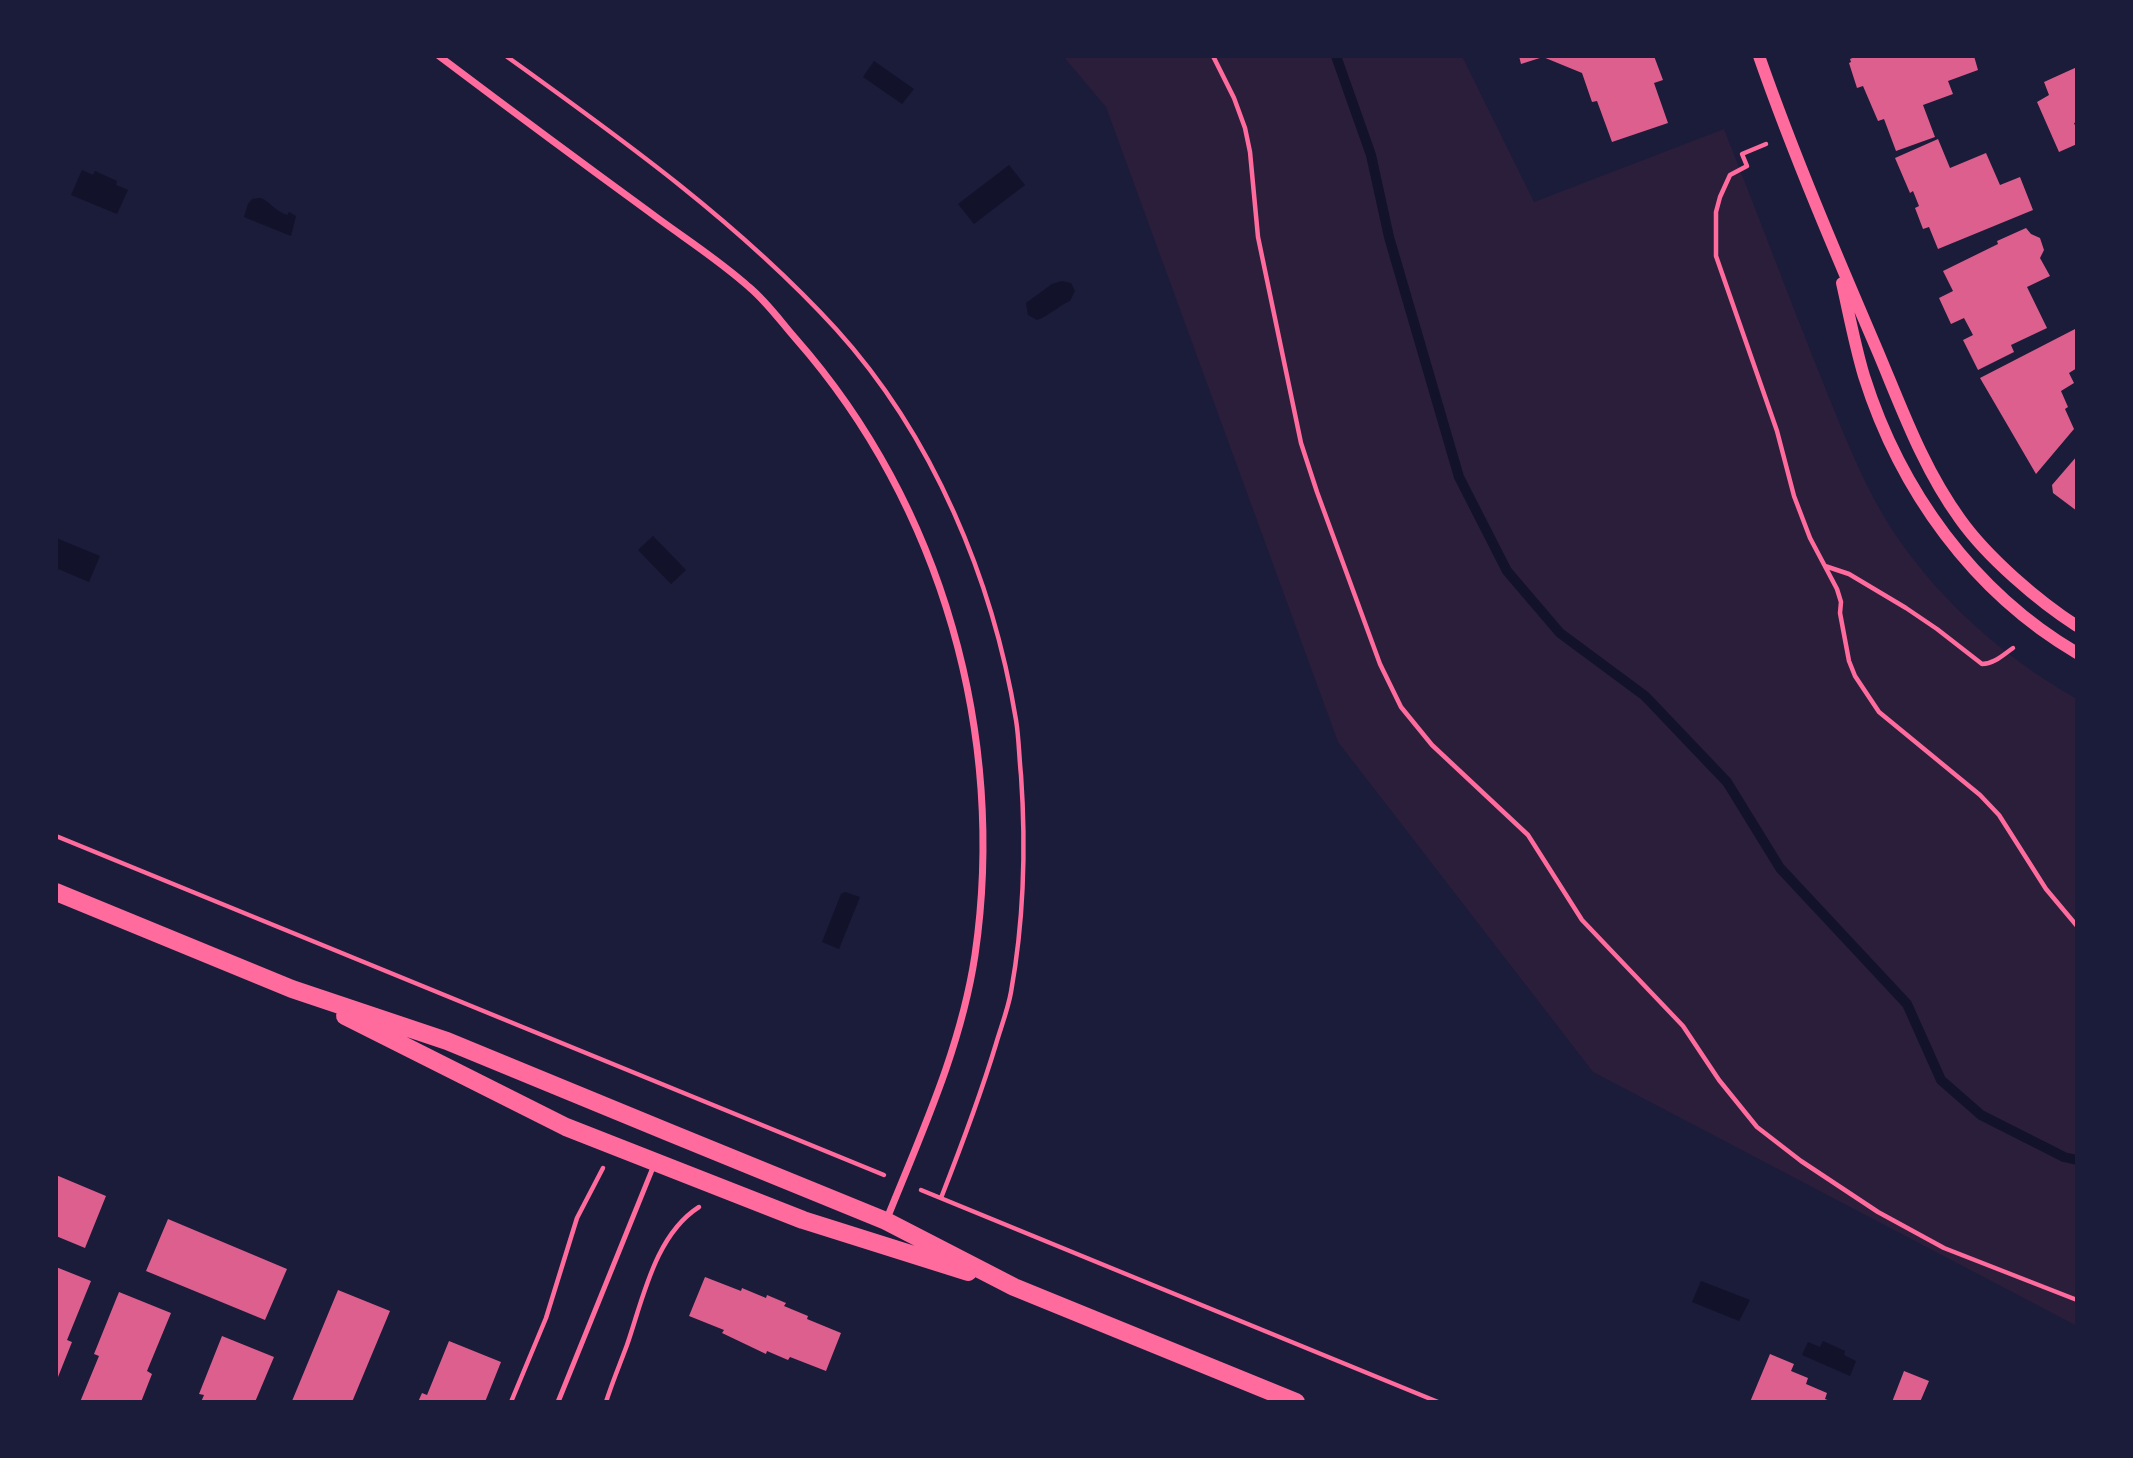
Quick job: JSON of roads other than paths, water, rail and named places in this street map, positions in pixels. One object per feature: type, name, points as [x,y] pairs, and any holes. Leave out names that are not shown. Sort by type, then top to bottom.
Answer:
[{"type":"main road","points":[[56,892],[292,989],[447,1041],[886,1222],[1005,1283],[1296,1402]]},
{"type":"main road","points":[[292,989],[544,1117],[773,1208],[877,1245],[1005,1283]]},
{"type":"main road","points":[[655,1162],[668,1132]]},
{"type":"main road","points":[[877,1245],[886,1222]]},
{"type":"street","points":[[439,56],[751,288],[828,375],[890,472],[928,555],[950,614],[964,664],[974,716],[980,771],[983,859],[975,958],[963,1010],[941,1086],[886,1222]]},
{"type":"street","points":[[1759,56],[1787,136],[1833,249],[1936,482],[1961,520],[2024,586],[2077,626]]},
{"type":"street","points":[[1833,249],[1864,376],[1881,421],[1916,492],[1960,554],[1987,582],[2038,628],[2077,653]]},
{"type":"lane","points":[[558,1402],[655,1162]]},
{"type":"waterway","points":[[1336,56],[1371,155],[1389,237],[1459,477],[1507,571],[1560,633],[1645,696],[1727,782],[1780,868],[1907,1004],[1941,1080],[1981,1115],[2064,1157],[2077,1160]]}]
